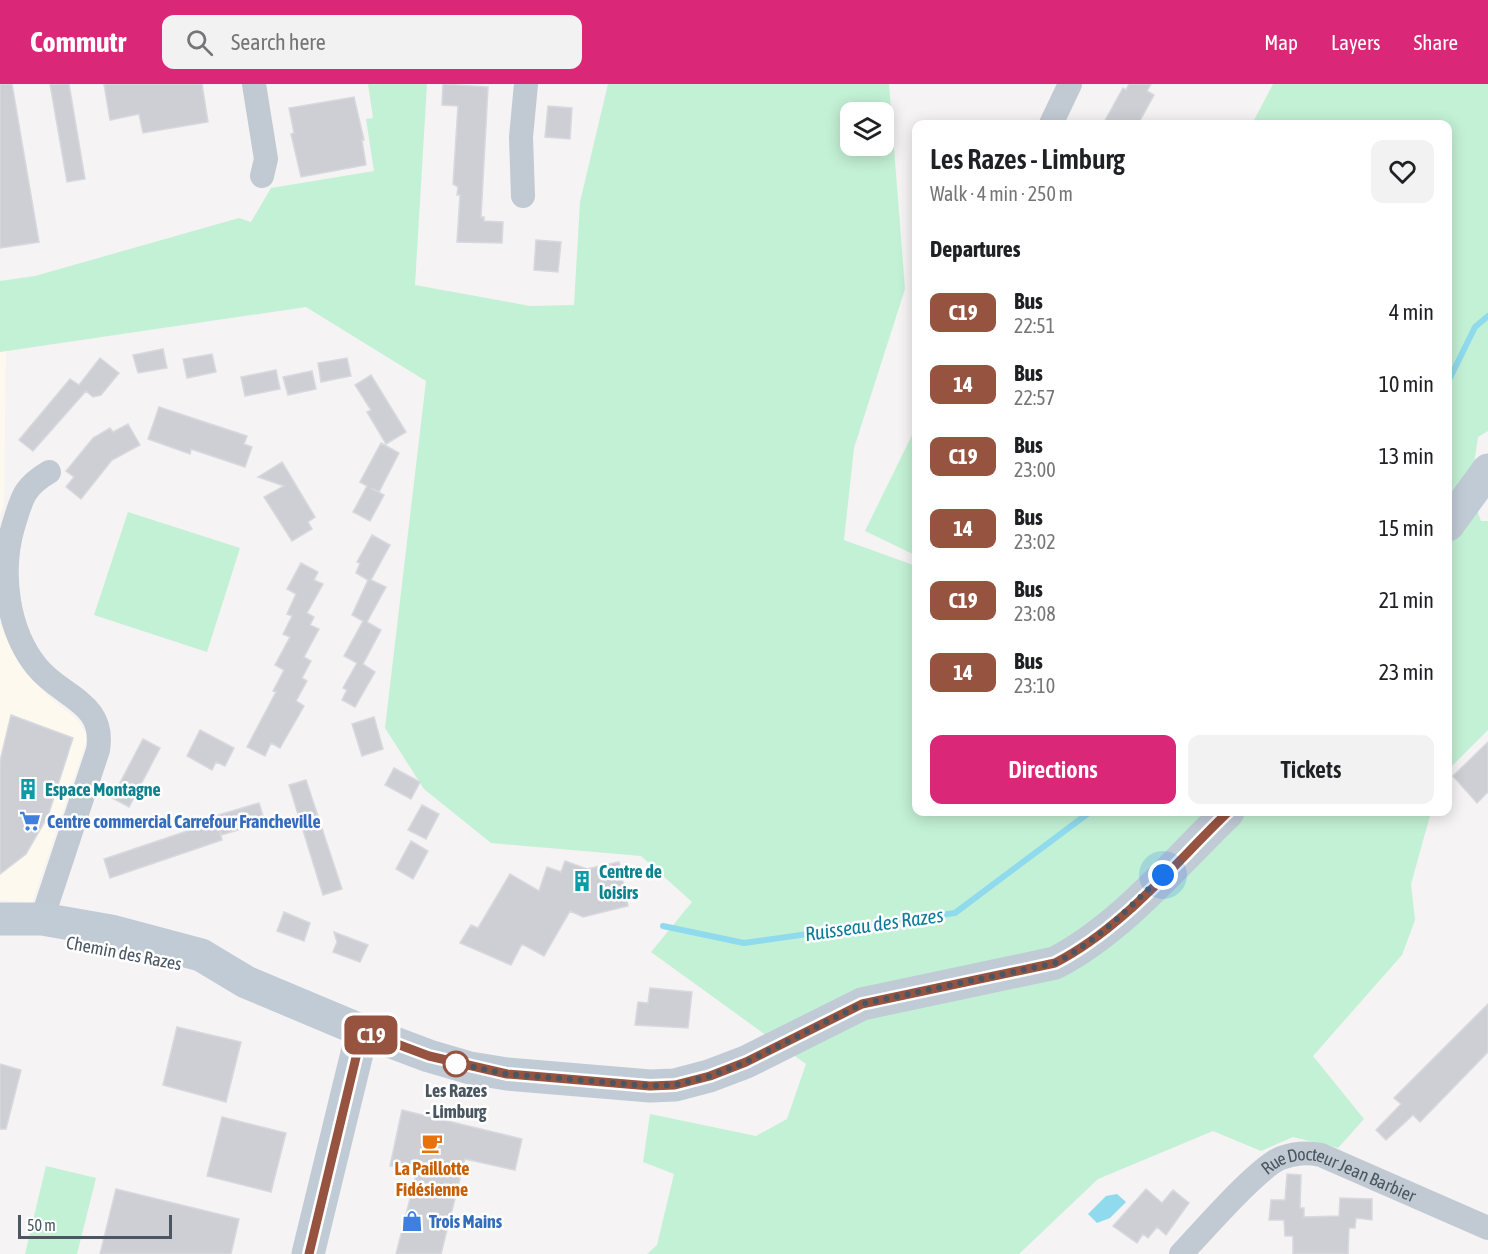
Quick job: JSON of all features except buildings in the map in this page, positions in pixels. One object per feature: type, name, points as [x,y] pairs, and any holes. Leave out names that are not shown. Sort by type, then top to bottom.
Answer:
[{"type":"street","points":[[254,84],[266,159],[262,176]]},
{"type":"street","points":[[523,196],[521,137],[526,84]]},
{"type":"street","points":[[1053,120],[1070,84]]},
{"type":"street","points":[[1452,520],[1488,470]]},
{"type":"street","points":[[42,919],[98,750],[101,734],[96,718],[38,668],[18,634],[9,609],[7,545],[20,499],[32,482],[49,472]]},
{"type":"street","name":"Chemin des Razes","points":[[0,936],[82,942],[147,955],[246,982],[429,1056],[507,1074],[650,1086],[675,1085],[746,1062],[862,1004],[1055,963],[1083,948],[1115,922],[1224,816]]},
{"type":"street","name":"Chemin des Razes","points":[[0,919],[42,919],[111,931],[201,955],[246,982]]},
{"type":"street","name":"Chemin des Razes","points":[[0,926],[42,919]]},
{"type":"street","points":[[309,1254],[358,1049],[365,1032]]},
{"type":"street","name":"Rue Docteur Jean Barbier","points":[[1181,1254],[1260,1173],[1279,1159],[1303,1152],[1321,1155],[1488,1228]]},
{"type":"shaded area","points":[[6,349],[4,505],[0,516],[0,352]]},
{"type":"shaded area","name":"Centre commercial Carrefour Francheville","points":[[0,624],[23,668],[48,696],[79,721],[86,734],[86,743],[32,903],[0,900]]},
{"type":"green space","points":[[368,84],[427,84],[415,285],[530,306],[574,305],[580,202],[608,84],[889,84],[890,102],[840,102],[840,156],[894,156],[894,148],[905,289],[854,448],[844,540],[912,565],[912,816],[1430,816],[1411,884],[1415,920],[1402,955],[1313,1056],[1364,1119],[1338,1148],[1293,1137],[1261,1151],[1213,1131],[1098,1179],[1019,1254],[647,1254],[657,1245],[674,1174],[643,1162],[650,1114],[756,1136],[787,1119],[806,1064],[651,952],[692,902],[641,856],[491,843],[424,789],[385,728],[426,381],[306,307],[0,352],[0,281],[35,276],[239,218],[251,222],[271,188],[374,171],[366,119],[373,118]]},
{"type":"green space","points":[[1273,84],[1488,84],[1488,431],[1478,437],[1470,491],[1481,521],[1488,521],[1488,730],[1452,766],[1452,120],[1254,120]]},
{"type":"green space","points":[[912,435],[912,554],[865,531]]},
{"type":"green space","points":[[128,512],[240,548],[207,652],[94,615]]},
{"type":"green space","points":[[46,1166],[96,1178],[77,1254],[25,1254]]},
{"type":"water","points":[[1117,1194],[1126,1202],[1110,1218],[1097,1223],[1088,1214],[1106,1196]]},
{"type":"waterway","name":"Ruisseau des Razes","points":[[1452,374],[1475,327],[1488,316]]},
{"type":"waterway","name":"Ruisseau des Razes","points":[[663,926],[744,943],[955,913],[1085,816]]},
{"type":"bus line","name":"C19","points":[[309,1254],[358,1049],[365,1032],[396,1045],[470,1068],[507,1074],[650,1086],[675,1085],[710,1076],[746,1062],[862,1004],[1055,963],[1083,948],[1115,922],[1224,816]]},
{"type":"place","name":"Espace Montagne","points":[[28,789]]},
{"type":"place","name":"Centre commercial Carrefour Francheville","points":[[30,821]]},
{"type":"place","name":"Centre de loisirs","points":[[582,881]]},
{"type":"place","name":"Les Razes - Limburg","points":[[456,1064]]},
{"type":"place","name":"La Paillotte Fidésienne","points":[[432,1143]]},
{"type":"place","name":"Trois Mains","points":[[412,1221]]},
{"type":"route","points":[[456,1064],[449,1062],[507,1074],[650,1086],[675,1085],[710,1076],[746,1062],[862,1004],[1055,963],[1083,948],[1115,922],[1163,875]]}]
